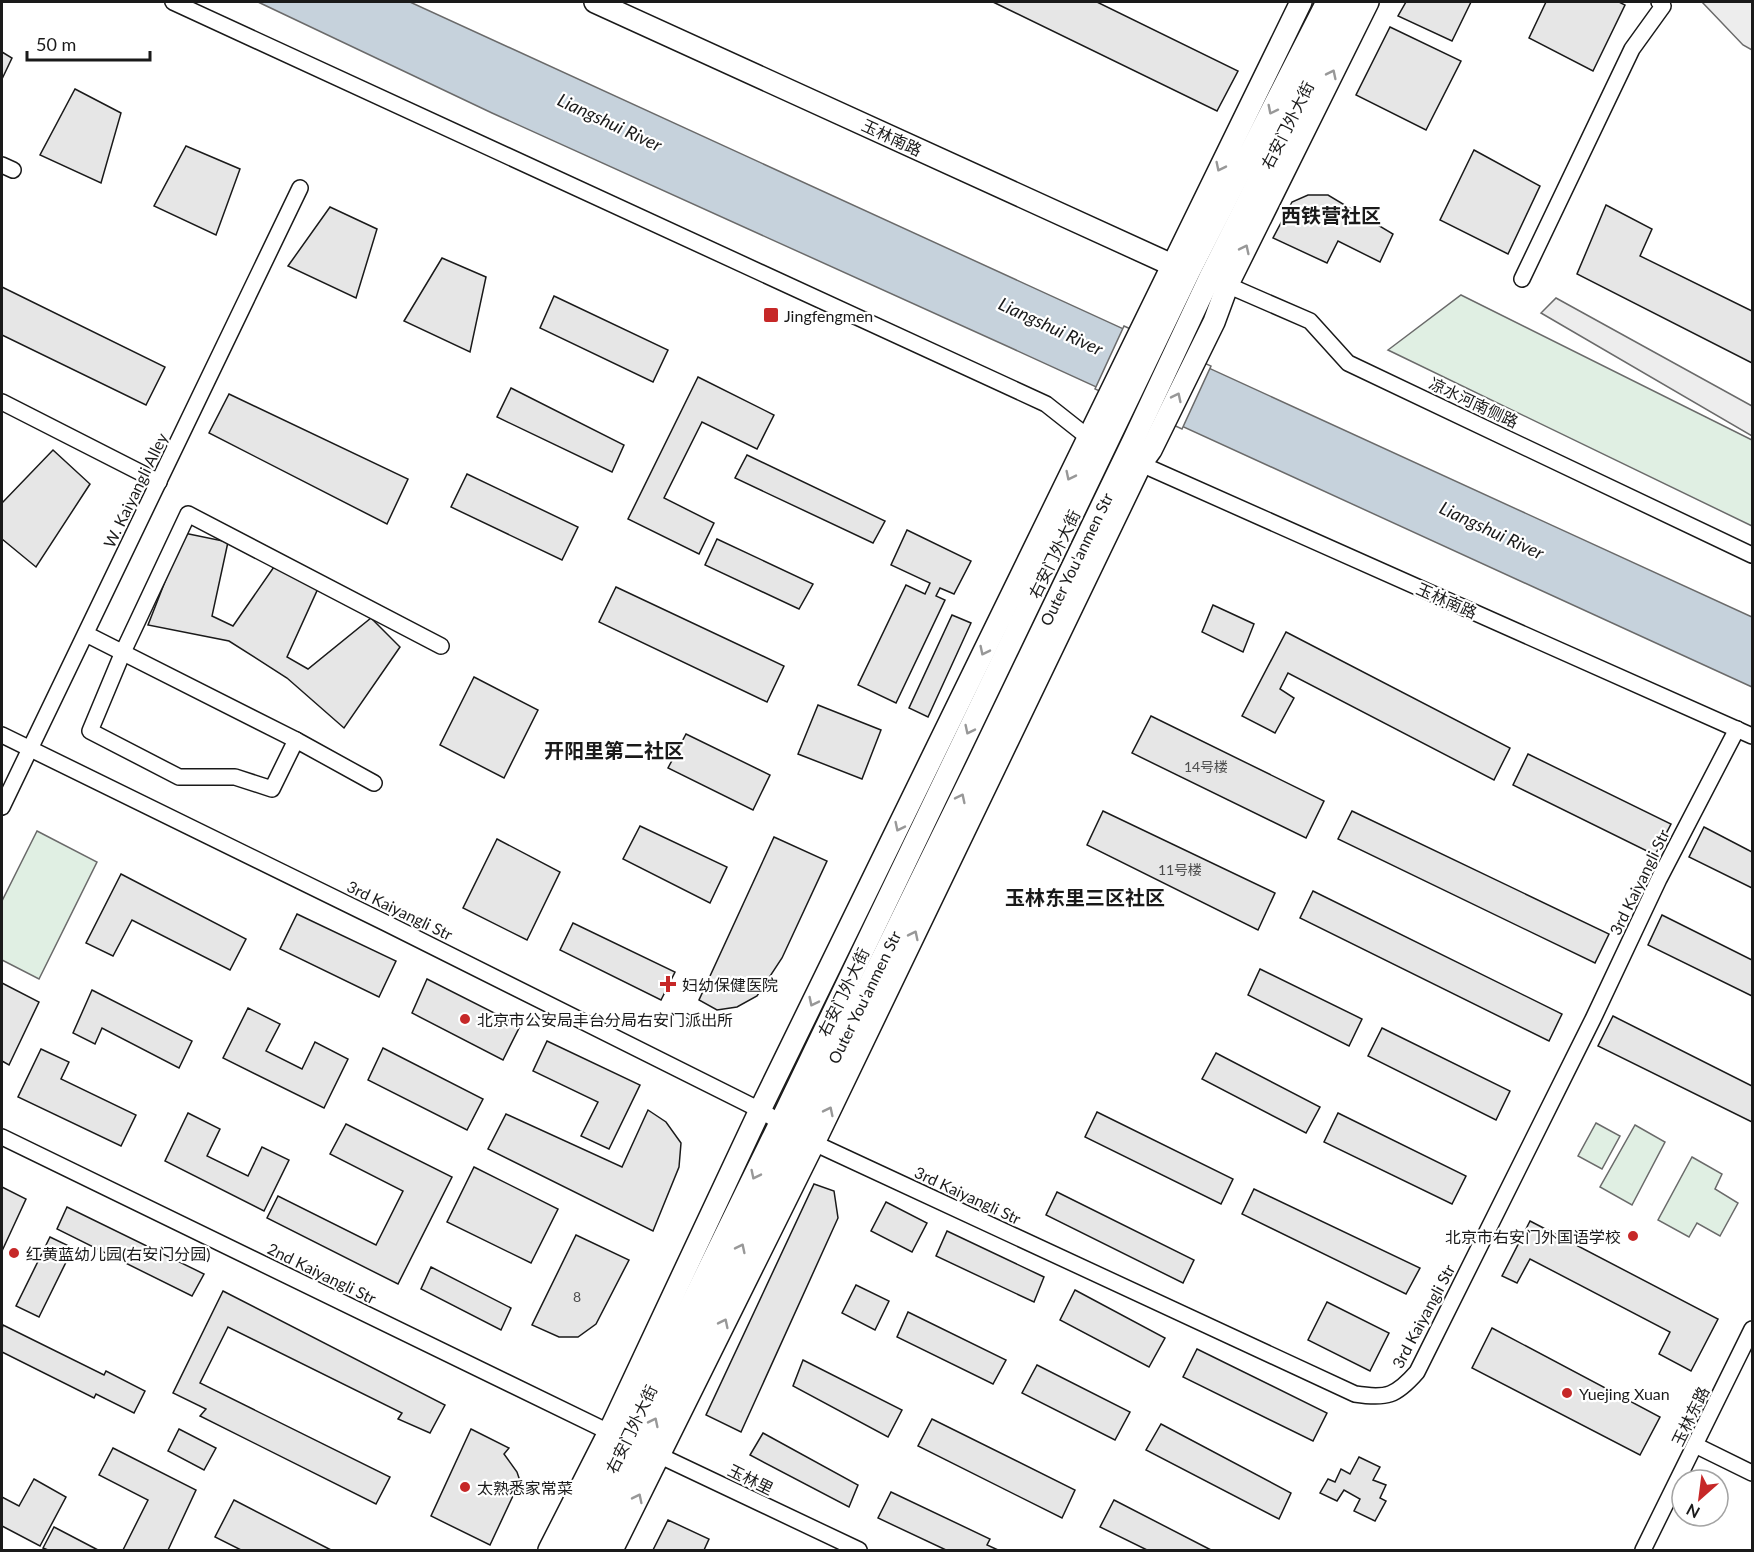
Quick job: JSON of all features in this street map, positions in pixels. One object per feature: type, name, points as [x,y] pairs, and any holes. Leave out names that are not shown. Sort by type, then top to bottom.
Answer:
[{"type":"main road","name":"玉林南路","points":[[595,2],[1200,274]]},
{"type":"main road","points":[[1142,452],[1214,322],[1200,274],[1301,2]]},
{"type":"main road","name":"右安门外大街","points":[[1142,452],[1195,313],[1200,274],[1327,2]]},
{"type":"main road","name":"右安门外大街","points":[[571,1551],[634,1444],[797,1133],[1099,431],[1166,300],[1200,274],[1348,2]]},
{"type":"main road","points":[[1200,274],[1368,2]]},
{"type":"main road","points":[[592,1551],[760,1110],[1099,431]]},
{"type":"main road","name":"Outer You'anmen Str","points":[[797,1133],[1142,452]]},
{"type":"main road","points":[[549,1551],[634,1444],[797,1133]]},
{"type":"main road","points":[[612,1551],[634,1444]]},
{"type":"street","points":[[173,2],[1046,404],[1099,431]]},
{"type":"street","points":[[1521,279],[1632,49],[1663,6],[1659,2]]},
{"type":"street","name":"W. Kaiyangli Alley","points":[[2,807],[300,188]]},
{"type":"street","name":"凉水河南侧路","points":[[1200,274],[1310,321],[1348,363],[1752,555]]},
{"type":"street","points":[[2,402],[159,482]]},
{"type":"street","name":"玉林南路","points":[[1142,452],[1752,736]]},
{"type":"street","points":[[296,740],[272,789],[235,777],[179,777],[90,731],[123,652],[188,514],[441,646]]},
{"type":"street","points":[[86,634],[296,740],[374,783]]},
{"type":"street","name":"3rd Kaiyangli Str","points":[[2,735],[301,882],[400,928],[760,1110],[797,1133],[1355,1394],[1378,1398],[1402,1389],[1417,1371],[1588,1029],[1659,879],[1737,729]]},
{"type":"street","name":"2nd Kaiyangli Str","points":[[2,1137],[634,1444]]},
{"type":"street","name":"玉林东路","points":[[1643,1551],[1752,1329]]},
{"type":"street","name":"玉林里","points":[[634,1444],[859,1551]]},
{"type":"street","points":[[1695,1445],[1752,1473]]},
{"type":"green space","points":[[1461,295],[1752,440],[1752,526],[1388,350]]},
{"type":"green space","points":[[37,831],[97,862],[39,979],[2,960],[2,901]]},
{"type":"green space","points":[[1596,1123],[1620,1136],[1602,1169],[1578,1156]]},
{"type":"green space","points":[[1635,1125],[1665,1142],[1632,1205],[1600,1187]]},
{"type":"green space","points":[[1692,1157],[1722,1174],[1715,1189],[1738,1203],[1720,1236],[1697,1223],[1689,1237],[1658,1220]]},
{"type":"shaded area","points":[[1702,2],[1752,2],[1752,50],[1743,45]]},
{"type":"shaded area","points":[[1556,298],[1752,406],[1752,436],[1541,313]]},
{"type":"water","name":"Liangshui River","points":[[258,2],[410,2],[1752,617],[1752,687],[492,113]]},
{"type":"pier","points":[[1124,326],[1211,366],[1182,429],[1095,389]]},
{"type":"building","points":[[993,2],[1097,2],[1238,71],[1217,111]]},
{"type":"building","points":[[1406,2],[1471,2],[1452,41],[1398,16]]},
{"type":"building","points":[[1546,2],[1619,2],[1625,5],[1593,71],[1529,38]]},
{"type":"building","points":[[1390,27],[1461,61],[1426,130],[1356,95]]},
{"type":"building","points":[[2,52],[12,58],[2,79]]},
{"type":"building","points":[[75,89],[121,113],[101,183],[40,155]]},
{"type":"building","points":[[186,146],[240,169],[216,235],[154,206]]},
{"type":"building","points":[[1474,150],[1540,186],[1508,254],[1440,220]]},
{"type":"building","points":[[1308,195],[1328,195],[1393,234],[1380,262],[1338,241],[1327,263],[1273,238],[1292,202]]},
{"type":"building","points":[[1606,205],[1652,229],[1640,256],[1752,311],[1752,363],[1577,274]]},
{"type":"building","points":[[330,207],[377,229],[356,298],[288,266]]},
{"type":"building","points":[[442,258],[486,277],[470,352],[404,321]]},
{"type":"building","points":[[2,287],[165,367],[146,405],[2,335]]},
{"type":"building","points":[[554,296],[668,350],[653,382],[540,328]]},
{"type":"building","points":[[698,377],[774,415],[757,449],[702,422],[664,498],[714,523],[699,554],[628,519]]},
{"type":"building","points":[[511,388],[624,445],[612,472],[497,417]]},
{"type":"building","points":[[229,394],[408,479],[387,524],[209,433]]},
{"type":"building","points":[[53,450],[90,484],[36,567],[2,539],[2,503]]},
{"type":"building","points":[[747,455],[885,521],[873,543],[735,478]]},
{"type":"building","points":[[467,474],[578,527],[562,560],[451,507]]},
{"type":"building","points":[[907,530],[971,561],[954,594],[940,588],[936,596],[945,600],[896,703],[858,685],[906,585],[925,594],[930,583],[891,565]]},
{"type":"building","points":[[184,533],[228,542],[212,616],[233,626],[276,564],[320,584],[287,657],[308,669],[371,618],[400,647],[344,728],[287,678],[229,641],[148,625]]},
{"type":"building","points":[[717,539],[813,584],[799,609],[705,565]]},
{"type":"building","points":[[616,587],[784,666],[767,702],[599,622]]},
{"type":"building","points":[[1213,605],[1254,624],[1243,652],[1202,632]]},
{"type":"building","points":[[952,615],[971,623],[928,717],[909,708]]},
{"type":"building","points":[[1286,632],[1510,748],[1494,780],[1288,673],[1280,689],[1294,698],[1275,733],[1242,716]]},
{"type":"building","points":[[474,677],[538,710],[504,778],[440,745]]},
{"type":"building","points":[[818,705],[881,730],[862,779],[798,754]]},
{"type":"building","points":[[1151,716],[1324,801],[1306,838],[1132,753]]},
{"type":"building","points":[[686,734],[770,775],[753,810],[668,768]]},
{"type":"building","points":[[1528,754],[1671,824],[1655,855],[1513,785]]},
{"type":"building","points":[[1103,811],[1275,893],[1258,930],[1087,845]]},
{"type":"building","points":[[1352,811],[1609,934],[1595,963],[1338,839]]},
{"type":"building","points":[[640,826],[727,867],[710,903],[623,859]]},
{"type":"building","points":[[1704,827],[1752,852],[1752,888],[1689,857]]},
{"type":"building","points":[[774,837],[827,861],[782,958],[757,996],[737,1007],[717,1010],[699,1000]]},
{"type":"building","points":[[497,839],[560,872],[527,940],[463,908]]},
{"type":"building","points":[[121,874],[246,939],[230,970],[132,920],[113,956],[86,943]]},
{"type":"building","points":[[1313,891],[1562,1014],[1549,1041],[1300,918]]},
{"type":"building","points":[[297,914],[396,961],[379,997],[280,949]]},
{"type":"building","points":[[1662,915],[1752,960],[1752,996],[1648,945]]},
{"type":"building","points":[[573,923],[675,972],[661,1000],[560,950]]},
{"type":"building","points":[[1260,969],[1362,1019],[1349,1046],[1248,995]]},
{"type":"building","points":[[427,979],[520,1026],[503,1060],[412,1013]]},
{"type":"building","points":[[2,983],[39,1002],[9,1065],[2,1061]]},
{"type":"building","points":[[92,990],[192,1041],[179,1068],[102,1028],[95,1044],[73,1033]]},
{"type":"building","points":[[248,1008],[280,1024],[266,1051],[302,1069],[315,1042],[348,1059],[324,1108],[223,1058]]},
{"type":"building","points":[[1613,1016],[1752,1086],[1752,1122],[1598,1046]]},
{"type":"building","points":[[1382,1028],[1510,1091],[1496,1120],[1368,1056]]},
{"type":"building","points":[[547,1041],[640,1085],[609,1149],[581,1136],[598,1102],[533,1071]]},
{"type":"building","points":[[383,1048],[483,1099],[467,1130],[368,1080]]},
{"type":"building","points":[[41,1049],[69,1062],[61,1079],[136,1115],[121,1146],[18,1097]]},
{"type":"building","points":[[1216,1053],[1320,1107],[1306,1133],[1202,1079]]},
{"type":"building","points":[[648,1110],[666,1122],[681,1143],[679,1167],[653,1231],[488,1149],[506,1114],[622,1167]]},
{"type":"building","points":[[1097,1112],[1233,1179],[1221,1204],[1085,1137]]},
{"type":"building","points":[[188,1113],[220,1129],[207,1156],[248,1176],[262,1147],[289,1160],[264,1211],[165,1161]]},
{"type":"building","points":[[1338,1113],[1466,1176],[1452,1204],[1324,1142]]},
{"type":"building","points":[[346,1124],[452,1177],[398,1284],[267,1218],[278,1196],[376,1245],[403,1191],[330,1154]]},
{"type":"building","points":[[474,1167],[558,1209],[531,1263],[447,1222]]},
{"type":"building","points":[[814,1184],[834,1191],[838,1218],[741,1432],[706,1415]]},
{"type":"building","points":[[2,1187],[26,1199],[2,1251]]},
{"type":"building","points":[[1254,1189],[1420,1268],[1406,1294],[1242,1214]]},
{"type":"building","points":[[1057,1192],[1194,1260],[1183,1283],[1046,1215]]},
{"type":"building","points":[[886,1202],[927,1223],[912,1252],[871,1231]]},
{"type":"building","points":[[67,1207],[204,1274],[192,1296],[57,1229]]},
{"type":"building","points":[[1530,1221],[1718,1319],[1691,1371],[1659,1354],[1670,1332],[1530,1259],[1517,1283],[1502,1276]]},
{"type":"building","points":[[947,1231],[1044,1277],[1034,1302],[936,1256]]},
{"type":"building","points":[[576,1235],[629,1260],[596,1324],[578,1337],[559,1337],[532,1325]]},
{"type":"building","points":[[50,1237],[73,1248],[39,1317],[16,1306]]},
{"type":"building","points":[[431,1267],[511,1308],[501,1330],[421,1289]]},
{"type":"building","points":[[856,1285],[889,1301],[875,1330],[842,1313]]},
{"type":"building","points":[[1075,1290],[1165,1338],[1149,1367],[1060,1320]]},
{"type":"building","points":[[223,1291],[445,1405],[430,1433],[398,1419],[402,1413],[228,1327],[200,1383],[390,1477],[376,1504],[200,1416],[206,1409],[173,1393]]},
{"type":"building","points":[[1327,1302],[1389,1333],[1370,1371],[1308,1340]]},
{"type":"building","points":[[908,1312],[1006,1360],[993,1384],[897,1337]]},
{"type":"building","points":[[3,1325],[104,1375],[106,1371],[145,1391],[134,1413],[96,1394],[94,1398],[2,1352]]},
{"type":"building","name":"Yuejing Xuan","points":[[1492,1328],[1660,1417],[1640,1455],[1472,1368]]},
{"type":"building","points":[[1197,1349],[1327,1413],[1313,1441],[1183,1377]]},
{"type":"building","points":[[803,1360],[902,1410],[888,1437],[793,1386]]},
{"type":"building","points":[[1037,1365],[1130,1412],[1115,1440],[1022,1393]]},
{"type":"building","points":[[932,1419],[1075,1490],[1062,1518],[918,1446]]},
{"type":"building","points":[[1161,1424],[1291,1493],[1279,1519],[1146,1450]]},
{"type":"building","points":[[179,1429],[216,1448],[204,1470],[168,1451]]},
{"type":"building","points":[[471,1429],[509,1448],[504,1454],[517,1472],[520,1481],[490,1545],[431,1516]]},
{"type":"building","points":[[763,1433],[858,1485],[849,1507],[750,1455]]},
{"type":"building","points":[[113,1448],[196,1490],[168,1550],[123,1550],[148,1500],[99,1475]]},
{"type":"building","points":[[1359,1457],[1380,1467],[1373,1480],[1386,1485],[1380,1498],[1386,1501],[1375,1521],[1354,1511],[1360,1499],[1344,1490],[1337,1501],[1320,1493],[1328,1479],[1335,1482],[1341,1469],[1350,1474]]},
{"type":"building","points":[[34,1479],[66,1497],[40,1546],[2,1526],[2,1497],[19,1506]]},
{"type":"building","points":[[891,1492],[990,1539],[987,1545],[998,1550],[946,1550],[878,1518]]},
{"type":"building","points":[[234,1500],[331,1550],[241,1550],[215,1537]]},
{"type":"building","points":[[1114,1500],[1211,1550],[1147,1550],[1100,1527]]},
{"type":"building","points":[[668,1520],[709,1539],[704,1550],[653,1550]]},
{"type":"building","points":[[54,1527],[98,1550],[48,1550],[43,1548]]},
{"type":"place","name":"Jingfengmen","points":[[771,315]]},
{"type":"place","name":"妇幼保健医院","points":[[668,984]]},
{"type":"place","name":"北京市公安局丰台分局右安门派出所","points":[[465,1019]]},
{"type":"place","name":"北京市右安门外国语学校","points":[[1633,1236]]},
{"type":"place","name":"红黄蓝幼儿园(右安门分园)","points":[[14,1253]]},
{"type":"place","name":"Yuejing Xuan","points":[[1567,1393]]},
{"type":"place","name":"太熟悉家常菜","points":[[465,1487]]},
{"type":"district","name":"西铁营社区","points":[[1331,215]]},
{"type":"district","name":"开阳里第二社区","points":[[614,750]]},
{"type":"district","name":"玉林东里三区社区","points":[[1085,897]]}]
